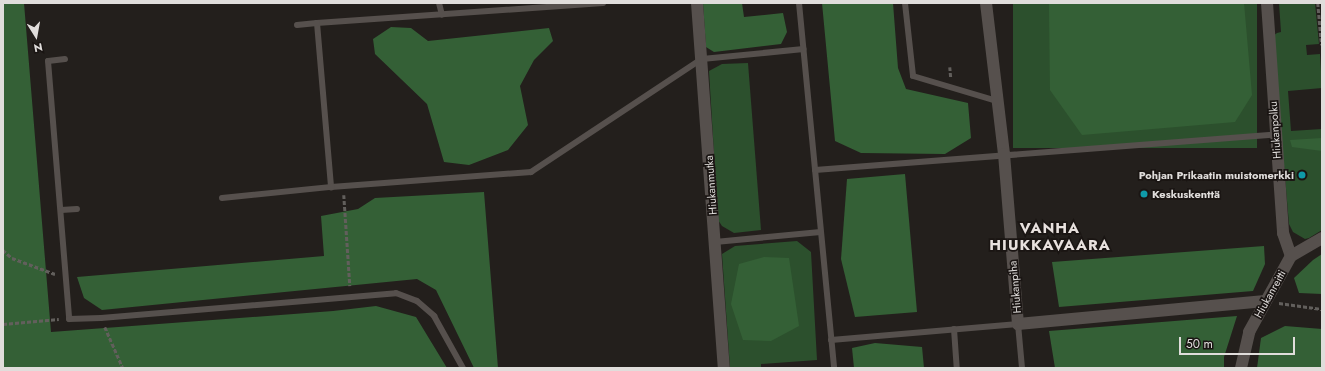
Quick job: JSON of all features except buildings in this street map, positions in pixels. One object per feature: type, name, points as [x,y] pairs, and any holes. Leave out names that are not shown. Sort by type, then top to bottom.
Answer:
[{"type":"street","name":"Hiukanmutka","points":[[697,3],[724,368]]},
{"type":"street","name":"Hiukanpiha","points":[[986,3],[1004,154],[1018,324],[1265,301]]},
{"type":"street","name":"Hiukanpolku","points":[[1267,3],[1283,233],[1291,256]]},
{"type":"street","name":"Hiukanreitti","points":[[1241,368],[1249,332],[1291,256],[1322,238]]},
{"type":"lane","points":[[439,3],[442,15]]},
{"type":"lane","points":[[297,25],[603,3]]},
{"type":"lane","points":[[799,3],[834,368]]},
{"type":"lane","points":[[905,3],[913,76],[998,101]]},
{"type":"lane","points":[[317,23],[331,188]]},
{"type":"lane","points":[[222,198],[531,172],[702,59],[804,49]]},
{"type":"lane","points":[[65,59],[48,61],[69,318],[101,318],[396,293],[417,301],[434,316],[463,368]]},
{"type":"lane","points":[[815,170],[1004,154],[1275,135]]},
{"type":"lane","points":[[61,210],[77,209]]},
{"type":"lane","points":[[715,242],[821,232]]},
{"type":"lane","points":[[831,340],[1018,324],[1022,368]]},
{"type":"lane","points":[[954,329],[957,368]]},
{"type":"path","points":[[1318,3],[1322,46]]},
{"type":"path","points":[[343,187],[351,296]]},
{"type":"path","points":[[3,250],[12,258],[67,279]]},
{"type":"path","points":[[1265,301],[1322,309]]},
{"type":"path","points":[[3,324],[69,318]]},
{"type":"path","points":[[101,318],[123,368]]},
{"type":"green space","points":[[3,3],[24,3],[51,332],[333,311],[376,306],[416,317],[447,368],[3,368]]},
{"type":"green space","points":[[703,3],[742,3],[744,17],[783,13],[787,32],[781,44],[714,52],[706,47]]},
{"type":"green space","points":[[822,3],[893,3],[898,68],[906,89],[968,103],[971,138],[945,154],[861,153],[835,141]]},
{"type":"green space","points":[[1013,3],[1257,3],[1257,148],[1013,148]]},
{"type":"green space","points":[[1049,3],[1244,3],[1252,95],[1235,122],[1082,135],[1050,90]]},
{"type":"green space","points":[[1279,3],[1315,3],[1319,44],[1306,45],[1307,55],[1320,54],[1322,88],[1288,91],[1291,131],[1322,129],[1322,230],[1305,239],[1293,232],[1289,224],[1273,36],[1281,32]]},
{"type":"green space","points":[[391,27],[411,28],[428,41],[549,28],[553,41],[534,60],[520,86],[528,125],[508,150],[469,165],[444,162],[427,104],[375,54],[373,39]]},
{"type":"green space","points":[[748,63],[761,230],[734,233],[722,226],[718,220],[709,71],[722,64]]},
{"type":"green space","points":[[1322,138],[1322,151],[1292,147],[1290,140]]},
{"type":"green space","points":[[905,174],[917,312],[855,317],[841,259],[847,179]]},
{"type":"green space","points":[[484,192],[498,368],[474,368],[436,290],[417,279],[102,310],[84,298],[77,277],[324,256],[321,216],[358,209],[375,198]]},
{"type":"green space","points":[[797,241],[811,252],[817,360],[761,364],[761,368],[730,368],[722,254],[735,246]]},
{"type":"green space","points":[[1264,246],[1265,264],[1253,291],[1059,307],[1052,262]]},
{"type":"green space","points":[[1322,254],[1322,294],[1299,293],[1294,278],[1313,260]]},
{"type":"green space","points":[[764,257],[789,258],[799,326],[771,341],[743,340],[731,304],[739,264]]},
{"type":"green space","points":[[1237,316],[1224,357],[1224,368],[1055,368],[1049,331]]},
{"type":"green space","points":[[1285,326],[1322,329],[1322,368],[1257,368],[1261,338]]},
{"type":"green space","points":[[875,343],[922,347],[924,368],[854,368],[852,348]]},
{"type":"place","name":"Pohjan Prikaatin muistomerkki","points":[[1302,175]]},
{"type":"place","name":"Keskuskenttä","points":[[1144,194]]},
{"type":"district","name":"VANHA HIUKKAVAARA","points":[[1050,236]]}]
